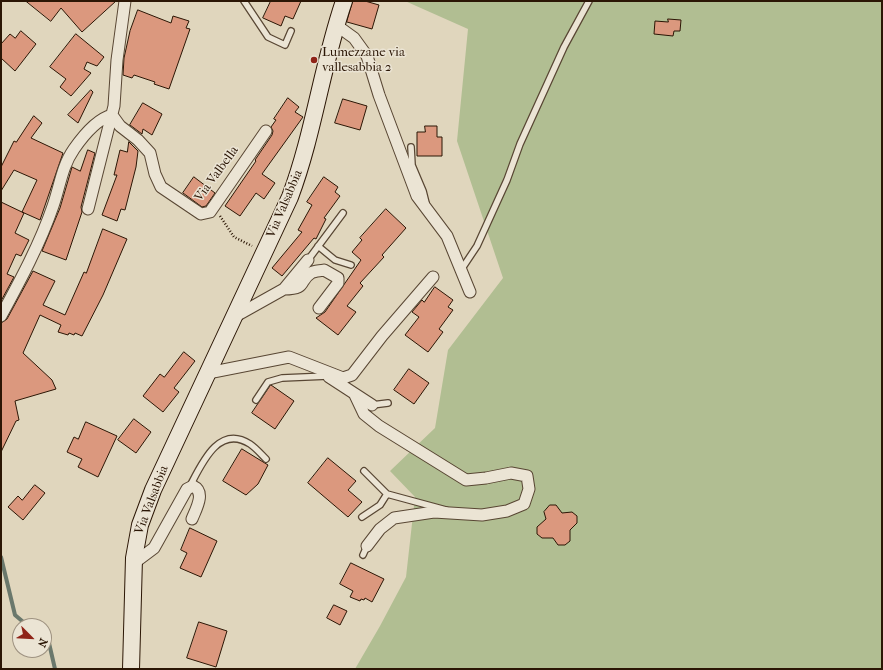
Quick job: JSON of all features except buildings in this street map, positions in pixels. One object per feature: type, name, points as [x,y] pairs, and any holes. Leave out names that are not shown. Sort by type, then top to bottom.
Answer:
[{"type":"main road","name":"Via Valsabbia","points":[[131,669],[134,563],[140,524],[153,490],[290,197],[304,161],[336,26],[344,1]]},
{"type":"street","points":[[88,209],[95,179],[105,148],[112,115],[126,1]]},
{"type":"street","points":[[336,26],[354,38],[367,56],[379,95],[417,196],[447,236],[470,292]]},
{"type":"street","points":[[1,316],[23,275],[53,206],[65,164],[74,148],[102,118],[112,115]]},
{"type":"street","name":"Via Valbella","points":[[112,115],[120,126],[138,140],[150,153],[155,174],[161,187],[201,214],[210,212],[266,131]]},
{"type":"street","points":[[234,317],[284,289],[297,276],[308,260]]},
{"type":"street","points":[[284,289],[294,289],[301,286],[310,273],[324,270],[334,275],[338,278],[338,282],[319,308]]},
{"type":"street","points":[[208,373],[289,357],[343,378],[352,375],[382,336],[433,277]]},
{"type":"street","points":[[318,369],[372,405]]},
{"type":"street","points":[[355,395],[364,414],[380,426],[466,480],[486,478],[511,472],[527,476],[529,490],[524,504],[507,511],[482,515],[434,512],[394,518],[380,528],[365,551]]},
{"type":"street","points":[[190,486],[195,486],[199,494],[198,504],[190,522]]},
{"type":"street","name":"Via Valsabbia","points":[[134,563],[154,548],[190,486]]},
{"type":"lane","points":[[244,1],[268,37],[285,45],[291,31]]},
{"type":"lane","points":[[461,271],[477,246],[507,180],[520,144],[564,47],[589,1]]},
{"type":"lane","points":[[411,147],[412,165],[423,191],[427,209]]},
{"type":"lane","points":[[308,260],[343,213]]},
{"type":"lane","points":[[318,246],[335,260],[351,265]]},
{"type":"lane","points":[[256,400],[268,382],[282,378],[328,376]]},
{"type":"lane","points":[[372,405],[388,403]]},
{"type":"lane","points":[[190,486],[215,445],[224,439],[236,438],[249,444],[266,459]]},
{"type":"lane","points":[[364,471],[387,494],[440,507],[453,513]]},
{"type":"lane","points":[[362,517],[380,505],[387,494]]},
{"type":"path","points":[[215,204],[218,213],[234,237],[256,247]]},
{"type":"green space","points":[[405,1],[882,1],[882,669],[355,669],[406,577],[415,497],[390,471],[435,428],[448,350],[503,278],[457,141],[468,29]]},
{"type":"waterway","points":[[1,557],[15,615],[19,618]]},
{"type":"waterway","points":[[52,656],[55,669]]},
{"type":"place","name":"Lumezzane via vallesabbia 2","points":[[314,60]]}]
